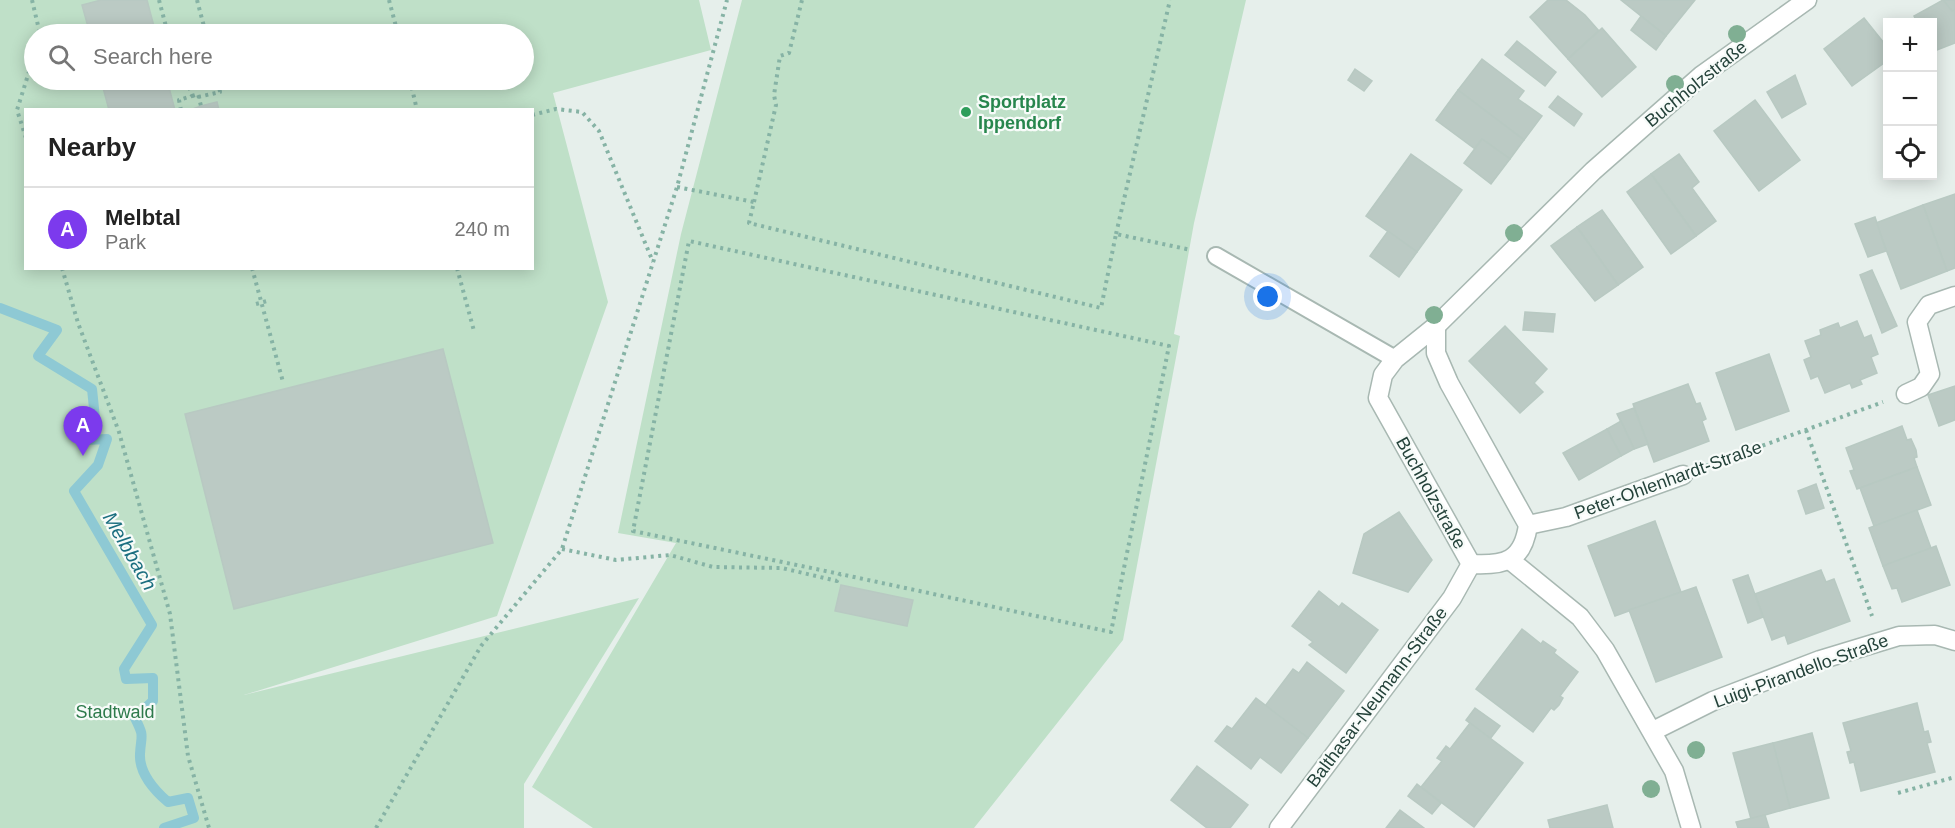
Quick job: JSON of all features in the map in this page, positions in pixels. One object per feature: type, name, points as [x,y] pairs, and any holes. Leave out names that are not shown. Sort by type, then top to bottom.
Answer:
[{"type":"street","name":"Buchholzstraße","points":[[1510,560],[1490,565],[1471,564],[1378,398],[1383,375],[1395,359],[1436,326],[1593,171],[1702,75],[1807,0]]},
{"type":"street","points":[[1906,394],[1921,387],[1930,374],[1917,322],[1929,305],[1955,296]]},
{"type":"street","points":[[1436,326],[1436,353],[1449,383],[1528,525],[1525,545],[1510,560],[1580,617],[1605,650],[1674,771],[1691,828]]},
{"type":"street","name":"Peter-Ohlenhardt-Straße","points":[[1528,525],[1566,517],[1683,475]]},
{"type":"street","name":"Balthasar-Neumann-Straße","points":[[1279,828],[1452,598],[1471,564]]},
{"type":"street","name":"Luigi-Pirandello-Straße","points":[[1653,731],[1713,701],[1820,660],[1881,641],[1899,636],[1935,635],[1955,641]]},
{"type":"lane","points":[[1215,256],[1395,359]]},
{"type":"path","points":[[32,0],[38,24]]},
{"type":"path","points":[[159,0],[165,24]]},
{"type":"path","points":[[197,0],[203,24]]},
{"type":"path","points":[[389,0],[395,24]]},
{"type":"path","points":[[376,828],[481,646],[562,549],[677,187],[727,0]]},
{"type":"path","points":[[802,0],[789,53],[780,56],[774,95],[776,105],[749,223],[1101,308],[1170,0]]},
{"type":"path","points":[[24,88],[17,110],[24,132]]},
{"type":"path","points":[[190,90],[192,96]]},
{"type":"path","points":[[198,97],[220,92],[220,90]]},
{"type":"path","points":[[412,90],[417,108]]},
{"type":"path","points":[[181,108],[179,100],[198,94],[201,106]]},
{"type":"path","points":[[534,114],[556,109],[582,112],[599,131],[653,262]]},
{"type":"path","points":[[677,187],[754,202]]},
{"type":"path","points":[[1116,234],[1215,256]]},
{"type":"path","points":[[689,241],[1169,346],[1111,632],[840,574],[633,531],[689,241]]},
{"type":"path","points":[[63,270],[78,323],[119,432],[170,614],[188,756],[209,828]]},
{"type":"path","points":[[252,270],[259,303],[283,382]]},
{"type":"path","points":[[458,270],[474,331]]},
{"type":"path","points":[[259,303],[267,301]]},
{"type":"path","name":"Peter-Ohlenhardt-Straße","points":[[1683,475],[1906,394]]},
{"type":"path","points":[[1806,430],[1881,641]]},
{"type":"path","points":[[562,549],[616,560],[670,555],[713,567],[782,568],[837,581],[840,574]]},
{"type":"path","points":[[1898,793],[1955,777]]},
{"type":"green space","name":"Stadtwald","points":[[0,0],[699,0],[711,50],[553,93],[608,302],[497,616],[244,695],[639,598],[524,784],[524,828],[0,828]]},
{"type":"green space","points":[[742,0],[1246,0],[1194,223],[1174,334],[1180,336],[1123,640],[974,828],[593,828],[532,787],[676,543],[618,533],[681,234]]},
{"type":"building","points":[[101,0],[147,0],[153,24],[87,24],[82,5]]},
{"type":"building","points":[[1548,0],[1566,0],[1585,15],[1599,31],[1568,59],[1530,17]]},
{"type":"building","points":[[1621,0],[1695,0],[1666,36]]},
{"type":"building","points":[[1943,0],[1955,0],[1955,10],[1952,11]]},
{"type":"building","points":[[1943,0],[1952,11],[1955,10],[1955,43],[1937,50],[1937,18],[1915,18],[1914,16]]},
{"type":"building","points":[[1641,16],[1666,36],[1656,50],[1631,30]]},
{"type":"building","points":[[1864,18],[1883,42],[1883,64],[1852,86],[1824,49]]},
{"type":"building","points":[[1602,28],[1636,67],[1602,97],[1568,59]]},
{"type":"building","points":[[1517,41],[1556,72],[1545,86],[1505,55]]},
{"type":"building","points":[[1482,59],[1524,91],[1518,99],[1542,116],[1524,140],[1458,90]]},
{"type":"building","points":[[1355,69],[1372,81],[1364,91],[1348,80]]},
{"type":"building","points":[[1795,75],[1806,104],[1782,118],[1767,92]]},
{"type":"building","points":[[104,90],[170,90],[174,108],[108,108]]},
{"type":"building","points":[[1458,90],[1524,140],[1510,159],[1482,139],[1475,149],[1436,120]]},
{"type":"building","points":[[1558,96],[1582,114],[1574,126],[1549,107]]},
{"type":"building","points":[[1755,100],[1800,160],[1759,191],[1714,131]]},
{"type":"building","points":[[217,102],[218,108],[196,108]]},
{"type":"building","points":[[1482,139],[1510,159],[1491,184],[1464,163]]},
{"type":"building","points":[[1411,154],[1462,190],[1417,252],[1366,216]]},
{"type":"building","points":[[1679,154],[1699,182],[1692,188],[1716,221],[1696,236],[1651,174]]},
{"type":"building","points":[[1651,174],[1696,236],[1671,254],[1627,192]]},
{"type":"building","points":[[1955,194],[1955,268],[1947,271],[1923,205]]},
{"type":"building","points":[[1923,205],[1947,271],[1901,289],[1876,223]]},
{"type":"building","points":[[1602,210],[1643,267],[1618,285],[1577,227]]},
{"type":"building","points":[[1875,217],[1886,251],[1868,257],[1855,224]]},
{"type":"building","points":[[1577,227],[1618,285],[1595,301],[1551,246]]},
{"type":"building","points":[[1388,231],[1417,252],[1399,277],[1370,256]]},
{"type":"building","points":[[1872,270],[1897,326],[1882,333],[1860,275]]},
{"type":"building","points":[[1525,312],[1555,314],[1553,332],[1523,330]]},
{"type":"building","points":[[1857,321],[1864,338],[1871,335],[1878,354],[1871,357],[1877,373],[1860,380],[1862,384],[1852,388],[1850,383],[1825,393],[1818,376],[1811,379],[1804,360],[1811,357],[1805,341],[1821,335],[1820,330],[1838,323],[1840,328]]},
{"type":"building","points":[[1505,326],[1547,369],[1534,383],[1543,392],[1520,413],[1469,361]]},
{"type":"building","points":[[443,349],[493,543],[234,609],[185,414]]},
{"type":"building","points":[[1769,354],[1789,411],[1736,430],[1716,373]]},
{"type":"building","points":[[1688,384],[1696,404],[1700,403],[1706,419],[1702,421],[1709,441],[1654,462],[1633,404]]},
{"type":"building","points":[[1955,386],[1955,420],[1939,426],[1928,395]]},
{"type":"building","points":[[1634,408],[1648,444],[1634,449],[1617,414]]},
{"type":"building","points":[[1621,421],[1634,449],[1621,456],[1607,429]]},
{"type":"building","points":[[1902,426],[1907,440],[1911,439],[1916,450],[1917,457],[1914,458],[1917,467],[1857,489],[1850,471],[1854,470],[1846,448]]},
{"type":"building","points":[[1607,429],[1621,456],[1579,480],[1563,453]]},
{"type":"building","points":[[1917,467],[1931,505],[1874,526],[1860,488]]},
{"type":"building","points":[[1816,484],[1824,508],[1806,514],[1798,491]]},
{"type":"building","points":[[1917,510],[1931,548],[1883,566],[1869,528]]},
{"type":"building","points":[[1399,512],[1432,560],[1408,592],[1353,573],[1364,534]]},
{"type":"building","points":[[1655,521],[1681,592],[1615,616],[1588,546]]},
{"type":"building","points":[[1936,546],[1950,585],[1902,602],[1897,588],[1892,589],[1883,566]]},
{"type":"building","points":[[1821,570],[1826,582],[1834,579],[1850,621],[1788,644],[1785,635],[1772,640],[1755,594]]},
{"type":"building","points":[[1748,575],[1763,617],[1748,623],[1733,580]]},
{"type":"building","points":[[841,585],[913,600],[907,626],[835,611]]},
{"type":"building","points":[[1696,587],[1722,657],[1656,682],[1629,610]]},
{"type":"building","points":[[1319,591],[1339,607],[1342,603],[1378,630],[1346,673],[1309,645],[1313,642],[1292,626]]},
{"type":"building","points":[[1522,629],[1541,644],[1543,641],[1556,650],[1554,653],[1578,672],[1560,696],[1563,698],[1559,705],[1554,710],[1551,708],[1533,732],[1476,689]]},
{"type":"building","points":[[1307,662],[1344,691],[1308,738],[1265,706],[1293,669],[1299,673]]},
{"type":"building","points":[[1256,698],[1308,738],[1281,773],[1260,757],[1251,769],[1215,741],[1227,726],[1232,729]]},
{"type":"building","points":[[1917,703],[1924,732],[1928,731],[1931,742],[1927,743],[1935,772],[1861,791],[1854,762],[1850,763],[1847,752],[1851,751],[1843,723]]},
{"type":"building","points":[[1475,708],[1500,726],[1490,739],[1466,720]]},
{"type":"building","points":[[1470,723],[1523,763],[1474,827],[1421,787],[1442,761],[1437,758],[1446,746],[1450,749]]},
{"type":"building","points":[[1812,733],[1829,798],[1790,808],[1773,743]]},
{"type":"building","points":[[1773,743],[1790,808],[1751,819],[1733,753]]},
{"type":"building","points":[[1197,766],[1248,805],[1230,828],[1207,828],[1171,800]]},
{"type":"building","points":[[1417,784],[1441,803],[1432,814],[1408,796]]},
{"type":"building","points":[[1607,805],[1613,828],[1550,828],[1548,820]]},
{"type":"building","points":[[1400,810],[1424,828],[1386,828]]},
{"type":"building","points":[[1765,815],[1769,828],[1738,828],[1736,822]]},
{"type":"waterway","name":"Melbbach","points":[[0,308],[57,330],[38,356],[92,389],[95,418],[83,420],[85,440],[107,439],[98,465],[74,491],[152,625],[124,669],[126,679],[153,678],[153,701],[135,718],[141,733],[140,761],[145,775],[168,802],[188,798],[194,818],[164,828]]},
{"type":"place","name":"Sportplatz Ippendorf","points":[[966,112]]},
{"type":"place","name":"Melbtal","points":[[83,456]]}]
